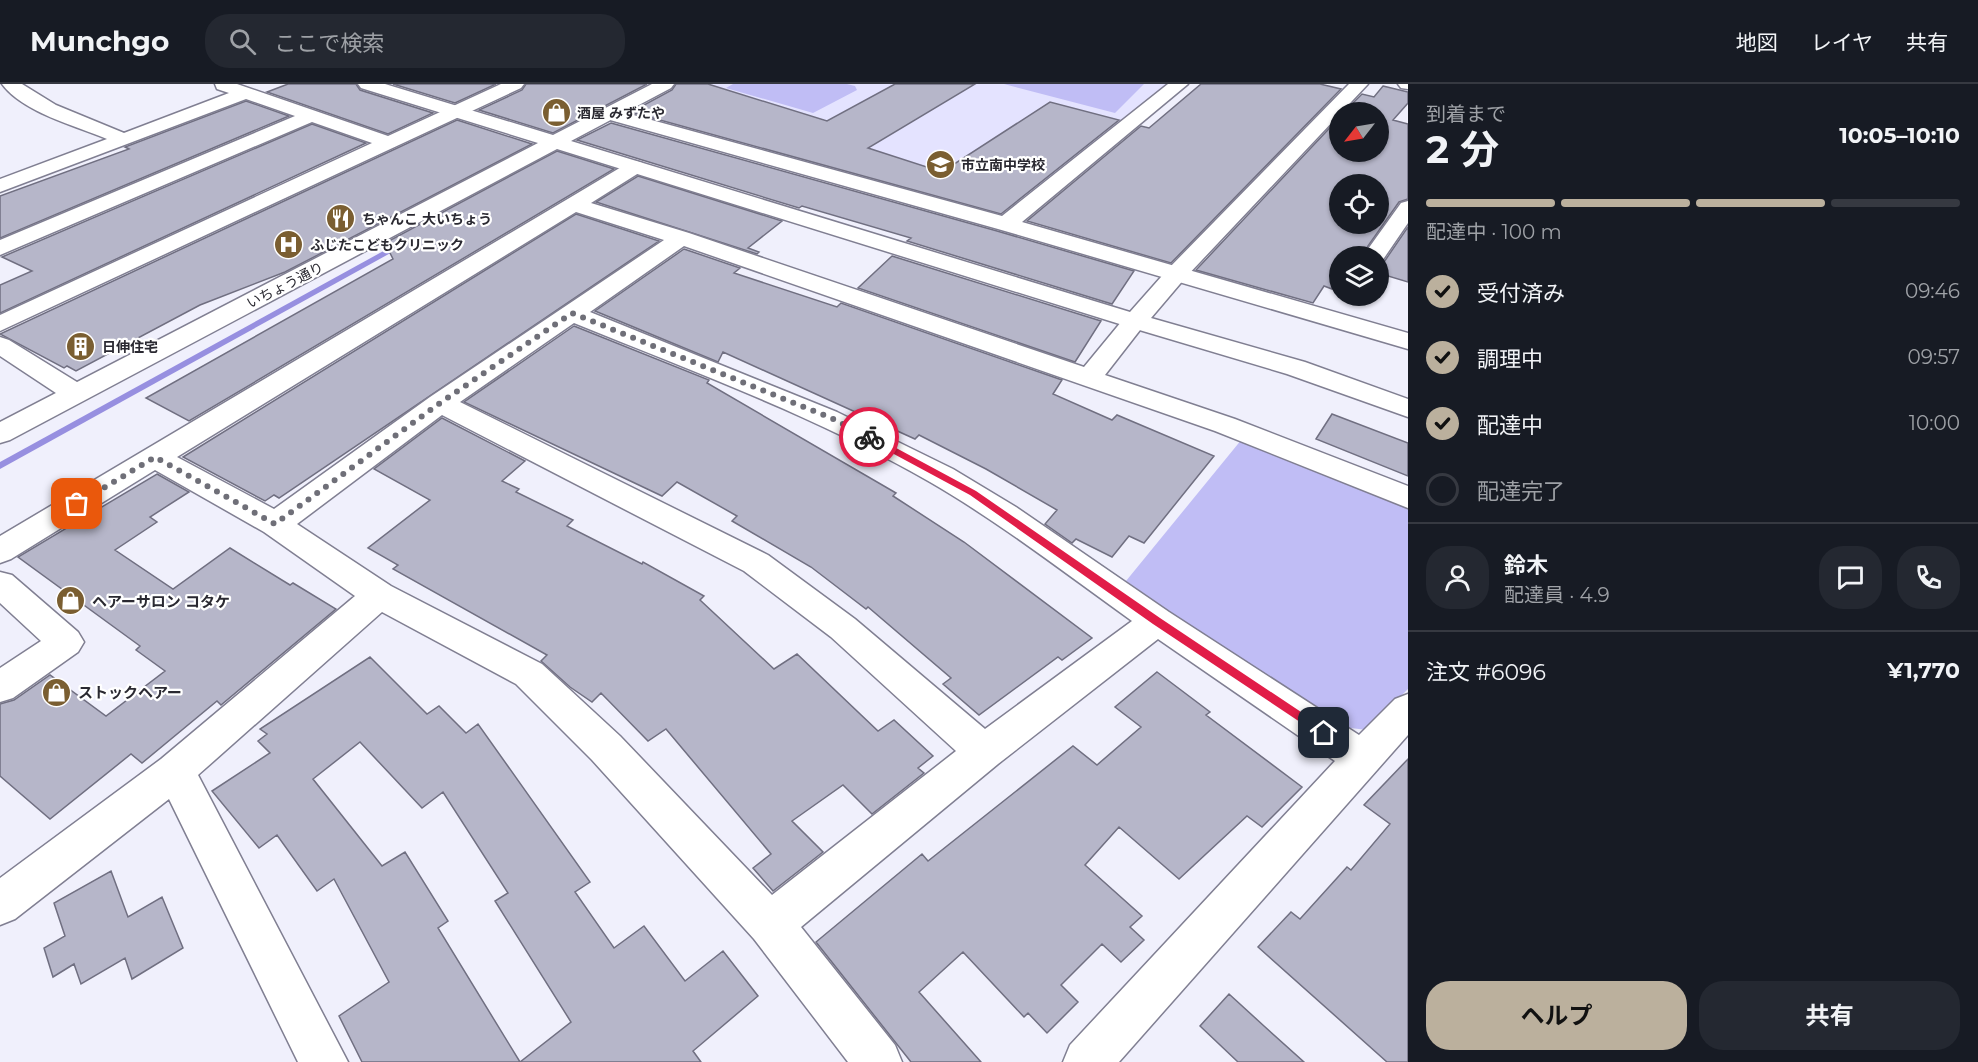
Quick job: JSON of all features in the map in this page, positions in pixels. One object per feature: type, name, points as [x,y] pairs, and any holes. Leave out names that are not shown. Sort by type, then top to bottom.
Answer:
[{"type":"street","points":[[11,84],[19,91],[52,109],[123,139]]},
{"type":"street","points":[[219,84],[389,143]]},
{"type":"street","points":[[367,84],[1135,321],[1296,368],[1408,409]]},
{"type":"street","points":[[0,324],[515,84]]},
{"type":"street","name":"いちょう通り","points":[[0,434],[665,84]]},
{"type":"street","points":[[1006,224],[1179,84]]},
{"type":"street","points":[[1089,378],[1177,273],[1359,84]]},
{"type":"street","points":[[0,186],[245,93]]},
{"type":"street","points":[[609,114],[1006,224],[1408,341]]},
{"type":"street","points":[[0,248],[312,116]]},
{"type":"street","points":[[0,551],[635,167]]},
{"type":"street","points":[[573,204],[681,238],[1225,425],[1408,498]]},
{"type":"street","points":[[1381,246],[1408,207]]},
{"type":"street","points":[[275,524],[440,403],[681,238]]},
{"type":"street","points":[[1331,317],[1339,306]]},
{"type":"street","points":[[572,313],[831,418],[911,458],[973,493],[1156,621],[1362,758]]},
{"type":"street","points":[[0,345],[75,393]]},
{"type":"street","points":[[440,403],[756,564],[843,628],[984,752]]},
{"type":"street","points":[[155,457],[275,524],[379,595],[529,674],[606,747],[770,924],[878,1062]]},
{"type":"street","points":[[0,584],[66,642],[0,687]]},
{"type":"street","points":[[0,904],[175,771],[379,595]]},
{"type":"street","points":[[770,924],[984,752],[1156,621]]},
{"type":"street","points":[[1087,1062],[1408,710]]},
{"type":"street","points":[[175,771],[324,1062]]},
{"type":"shaded area","name":"市立南中学校","points":[[696,84],[1170,84],[1003,213],[990,214],[640,115]]},
{"type":"shaded area","points":[[733,84],[847,84],[855,86],[857,90],[813,113],[726,88]]},
{"type":"shaded area","points":[[1004,84],[1144,84],[1115,113]]},
{"type":"shaded area","points":[[1242,439],[1408,504],[1408,689],[1367,730],[1334,726],[1126,581]]},
{"type":"building","points":[[288,84],[356,84],[360,90],[433,113],[388,134],[267,92]]},
{"type":"building","points":[[393,84],[496,84],[455,103]]},
{"type":"building","points":[[526,84],[647,84],[553,133],[479,110],[522,90]]},
{"type":"building","name":"市立南中学校","points":[[676,84],[708,84],[827,121],[895,84],[975,84],[868,148],[942,172],[1050,102],[1119,120],[1001,214],[631,112],[672,90]]},
{"type":"building","points":[[1201,84],[1320,84],[1341,89],[1171,263],[1027,221],[1141,126],[1149,128]]},
{"type":"building","points":[[1383,86],[1408,92],[1408,103],[1393,120],[1408,124],[1408,199],[1399,202],[1389,216],[1389,174],[1329,174],[1329,234],[1376,234],[1368,246],[1329,246],[1329,288],[1324,286],[1313,303],[1196,270],[1329,129],[1329,162],[1389,162],[1389,102],[1354,102],[1362,94],[1374,97]]},
{"type":"building","points":[[246,101],[289,116],[0,238],[0,196],[129,149],[125,147]]},
{"type":"building","points":[[457,120],[532,144],[285,272],[200,305],[76,371],[67,366],[64,368],[0,334]]},
{"type":"building","points":[[611,123],[1134,271],[1112,304],[907,241],[911,238],[802,206],[799,208],[577,140]]},
{"type":"building","points":[[312,124],[366,143],[0,313],[0,285],[32,271],[2,257]]},
{"type":"building","points":[[557,151],[614,169],[189,421],[146,398],[393,259],[385,243]]},
{"type":"building","points":[[638,176],[782,221],[748,248],[759,252],[757,254],[596,202]]},
{"type":"building","points":[[576,214],[659,241],[279,498],[274,495],[265,501],[183,457]]},
{"type":"building","points":[[1408,227],[1408,282],[1389,276],[1389,255]]},
{"type":"building","points":[[684,249],[740,268],[734,273],[837,307],[841,303],[1062,380],[1053,394],[1112,420],[1117,415],[1214,456],[1144,543],[1129,536],[1112,557],[1076,539],[1072,543],[1045,524],[1057,510],[986,469],[919,435],[915,439],[723,352],[718,362],[595,311]]},
{"type":"building","points":[[892,256],[1101,321],[1075,362],[858,288]]},
{"type":"building","points":[[574,326],[709,380],[707,383],[896,493],[893,496],[964,542],[1092,638],[1062,660],[1058,657],[979,715],[943,684],[951,678],[868,607],[866,609],[811,567],[732,521],[737,516],[677,482],[662,496],[464,402]]},
{"type":"building","points":[[1332,414],[1408,443],[1408,476],[1316,439]]},
{"type":"building","points":[[442,418],[525,461],[502,481],[519,489],[516,492],[573,520],[567,526],[642,564],[643,562],[704,596],[700,600],[774,669],[797,654],[878,731],[894,720],[933,756],[918,768],[924,773],[872,814],[843,785],[792,821],[823,852],[773,891],[753,868],[771,854],[666,729],[648,741],[601,693],[592,702],[570,687],[541,661],[547,655],[393,569],[398,565],[368,548],[430,500],[374,469]]},
{"type":"building","points":[[157,474],[189,492],[150,517],[157,522],[115,550],[173,589],[230,548],[290,585],[293,583],[336,609],[221,705],[217,701],[142,763],[131,754],[50,819],[0,776],[0,704],[14,700],[50,675],[106,716],[165,671],[136,650],[140,646],[18,557]]},
{"type":"building","points":[[370,657],[427,714],[439,706],[466,733],[478,724],[590,882],[575,892],[614,948],[644,926],[685,981],[723,951],[758,996],[693,1051],[701,1062],[520,1062],[362,1062],[339,1016],[389,982],[334,879],[317,891],[277,835],[259,848],[212,791],[270,753],[258,741],[267,734],[260,729]],"holes":[[[360,742],[422,808],[443,792],[508,893],[495,901],[571,1022],[520,1062],[438,928],[448,921],[405,852],[382,866],[313,779]]]},
{"type":"building","points":[[1157,672],[1210,712],[1206,715],[1302,787],[1262,827],[1247,816],[1179,879],[1119,827],[1085,865],[1142,916],[1130,927],[1144,940],[1121,962],[1102,944],[1061,985],[1078,1002],[1047,1033],[1028,1013],[1024,1017],[963,952],[919,992],[981,1062],[911,1062],[816,942],[922,854],[928,861],[1073,746],[1097,765],[1141,727],[1115,707]]},
{"type":"building","points":[[1408,759],[1408,1062],[1387,1062],[1258,947],[1291,912],[1300,919],[1347,867],[1351,870],[1390,824],[1364,805]]},
{"type":"building","points":[[111,871],[128,917],[162,897],[183,948],[132,979],[125,958],[81,984],[74,964],[53,977],[44,948],[65,936],[54,903]]},
{"type":"building","points":[[1229,994],[1304,1062],[1238,1062],[1200,1026]]},
{"type":"waterway","points":[[0,466],[401,245]]},
{"type":"way so far","points":[[77,504],[155,457],[275,524],[440,403],[572,313],[831,418],[869,437]]},
{"type":"place","name":"酒屋 みずたや","points":[[556,113]]},
{"type":"place","name":"市立南中学校","points":[[940,165]]},
{"type":"place","name":"ちゃんこ 大いちょう","points":[[341,219]]},
{"type":"place","name":"ふじたこどもクリニック","points":[[289,245]]},
{"type":"place","name":"日伸住宅","points":[[81,347]]},
{"type":"place","name":"ヘアーサロン コタケ","points":[[71,601]]},
{"type":"place","name":"ストックヘアー","points":[[57,692]]},
{"type":"route","points":[[869,437],[973,493],[1156,621],[1324,733]]}]
